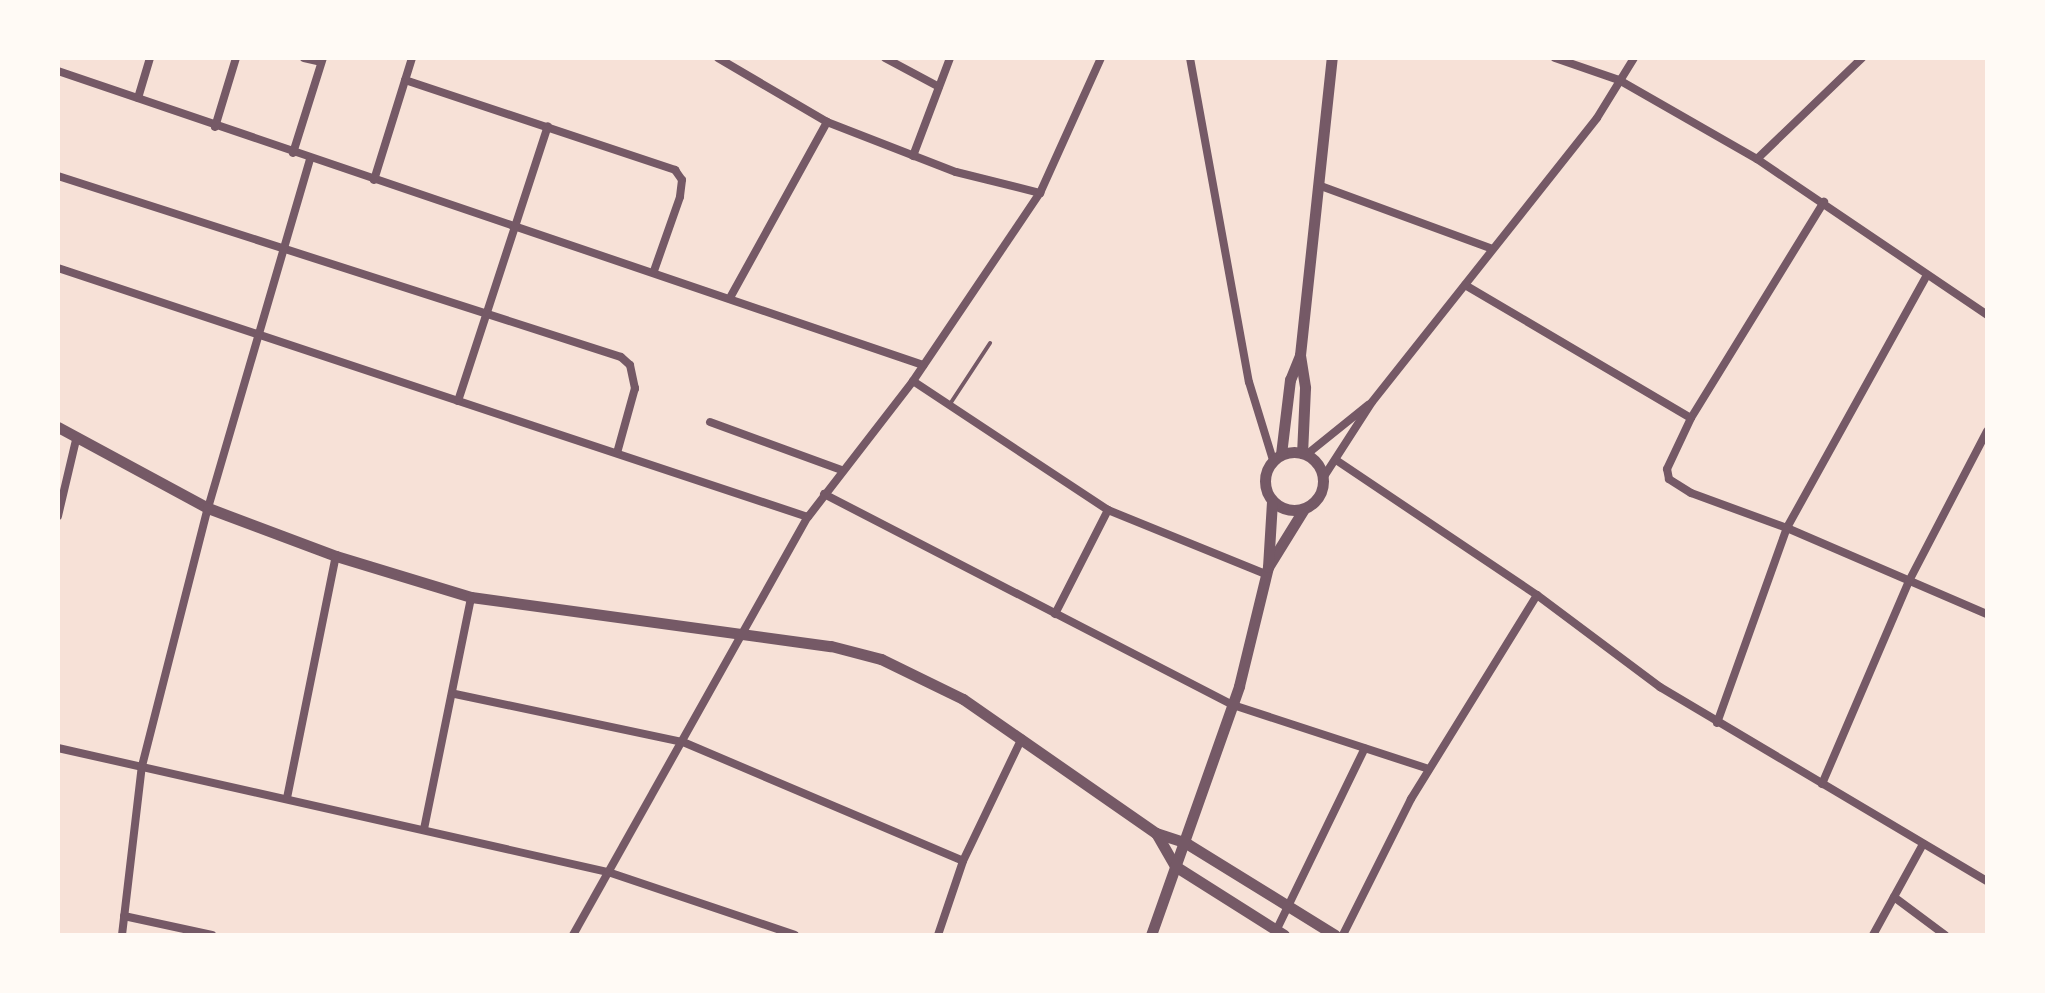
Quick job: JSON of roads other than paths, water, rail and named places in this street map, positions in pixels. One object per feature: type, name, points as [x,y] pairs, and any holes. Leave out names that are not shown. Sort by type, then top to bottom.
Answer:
[{"type":"street","points":[[138,98],[150,58]]},
{"type":"street","points":[[215,127],[236,58]]},
{"type":"street","points":[[293,153],[322,60],[304,58]]},
{"type":"street","points":[[374,180],[412,58]]},
{"type":"street","points":[[718,58],[827,122],[913,156],[1040,193]]},
{"type":"street","points":[[885,58],[939,87]]},
{"type":"street","points":[[913,156],[950,58]]},
{"type":"street","points":[[573,935],[808,517],[841,470],[913,381],[1040,193],[1101,58]]},
{"type":"street","points":[[1190,58],[1249,382],[1277,457]]},
{"type":"street","points":[[1323,478],[1304,454],[1305,388],[1300,355],[1332,58]]},
{"type":"street","points":[[1555,58],[1619,80],[1757,159],[1987,315]]},
{"type":"street","points":[[1757,159],[1862,58]]},
{"type":"street","points":[[1267,571],[1304,509],[1319,496],[1323,478],[1372,402],[1597,118],[1632,59]]},
{"type":"street","points":[[58,71],[310,160],[731,296],[923,365]]},
{"type":"street","points":[[405,80],[658,161],[680,174],[680,197],[654,271]]},
{"type":"street","points":[[731,296],[827,122]]},
{"type":"street","points":[[458,401],[548,126]]},
{"type":"street","points":[[122,935],[142,766],[208,508],[310,160]]},
{"type":"street","points":[[58,176],[486,312],[630,365],[635,388],[617,453]]},
{"type":"street","points":[[1318,185],[1493,249]]},
{"type":"street","points":[[1824,202],[1691,418],[1667,469],[1669,479],[1691,493],[1787,528],[1987,614]]},
{"type":"street","points":[[58,268],[258,337],[808,517]]},
{"type":"street","points":[[1717,723],[1787,528],[1927,275]]},
{"type":"street","points":[[1465,285],[1691,418]]},
{"type":"street","points":[[1151,935],[1233,705],[1267,571],[1272,501],[1264,483],[1277,457],[1290,380],[1300,355]]},
{"type":"street","points":[[913,381],[1108,510],[1267,571]]},
{"type":"street","points":[[1277,457],[1304,454],[1372,402]]},
{"type":"street","points":[[710,422],[841,470]]},
{"type":"street","points":[[58,427],[76,440],[208,508],[336,556],[471,597],[740,637],[860,651],[963,699],[1156,833],[1186,843],[1335,935]]},
{"type":"street","points":[[1822,784],[1909,581],[1987,431]]},
{"type":"street","points":[[58,516],[76,440]]},
{"type":"street","points":[[1336,460],[1537,595],[1717,723],[1987,881]]},
{"type":"street","points":[[824,494],[1233,705],[1429,769]]},
{"type":"street","points":[[1272,501],[1289,510],[1304,509]]},
{"type":"street","points":[[1055,614],[1108,510]]},
{"type":"street","points":[[287,798],[336,556]]},
{"type":"street","points":[[1343,935],[1429,769],[1537,595]]},
{"type":"street","points":[[424,829],[455,694],[471,597]]},
{"type":"street","points":[[455,694],[683,742],[963,861]]},
{"type":"street","points":[[938,935],[963,861],[1022,738]]},
{"type":"street","points":[[58,748],[608,872],[795,935]]},
{"type":"street","points":[[1156,833],[1175,866],[1280,933],[1288,908],[1365,748]]},
{"type":"street","points":[[1873,935],[1923,844]]},
{"type":"street","points":[[1894,897],[1945,935]]},
{"type":"street","points":[[124,916],[212,935]]},
{"type":"lane","points":[[950,404],[990,343]]}]
